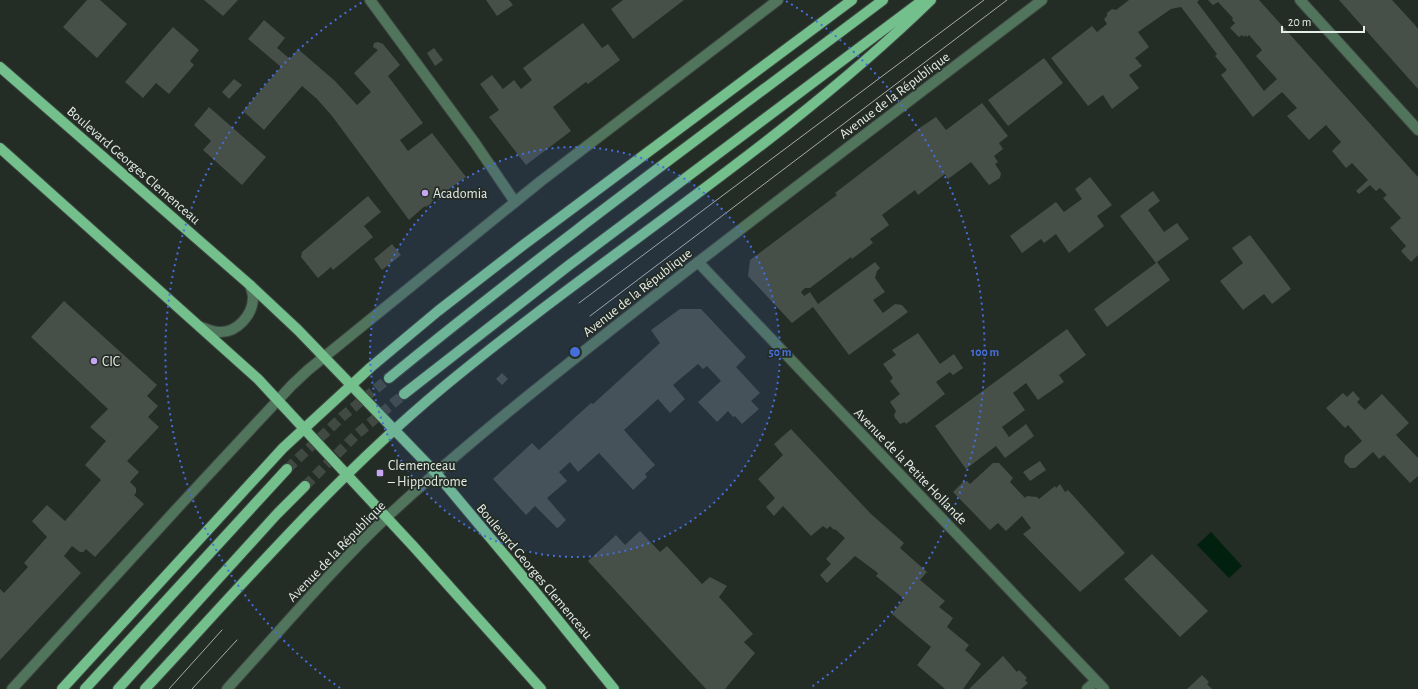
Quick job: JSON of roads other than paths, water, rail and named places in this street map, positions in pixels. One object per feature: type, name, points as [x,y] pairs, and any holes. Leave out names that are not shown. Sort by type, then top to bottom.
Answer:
[{"type":"main road","points":[[62,689],[274,457],[351,384],[392,349],[492,270],[852,0]]},
{"type":"main road","points":[[389,378],[454,325],[551,250],[883,0]]},
{"type":"main road","points":[[404,394],[568,266],[923,0]]},
{"type":"main road","points":[[145,689],[317,504],[394,429],[509,336],[768,140],[857,68],[931,0]]},
{"type":"main road","name":"Boulevard Georges Clemenceau","points":[[0,67],[250,285],[298,330],[436,473],[614,689]]},
{"type":"main road","points":[[0,148],[258,379],[304,427],[541,689]]},
{"type":"main road","points":[[85,689],[287,469]]},
{"type":"main road","points":[[118,689],[277,514],[305,486]]},
{"type":"street","points":[[370,0],[475,143],[515,202]]},
{"type":"street","points":[[12,689],[183,502],[308,370],[515,202],[619,120],[778,0]]},
{"type":"street","name":"Avenue de la République","points":[[227,689],[326,580],[387,518],[470,442],[698,262],[1042,0]]},
{"type":"street","points":[[1300,0],[1418,130]]},
{"type":"street","name":"Avenue de la Petite Hollande","points":[[698,262],[1104,689]]},
{"type":"street","points":[[201,327],[218,332],[226,332],[241,324],[252,303],[253,296],[250,285]]},
{"type":"street","points":[[1087,689],[1096,681]]},
{"type":"tunnel","points":[[287,469],[343,416],[389,378]]},
{"type":"tunnel","points":[[305,486],[356,435],[404,394]]},
{"type":"tram line","points":[[579,303],[984,0]]},
{"type":"tram line","points":[[590,316],[1007,0]]},
{"type":"tram line","points":[[169,689],[222,630]]},
{"type":"tram line","points":[[192,689],[237,640]]},
{"type":"place","name":"Acadomia","points":[[425,193]]},
{"type":"place","name":"CIC","points":[[94,361]]},
{"type":"place","name":"Clemenceau – Hippodrome","points":[[380,473]]}]
